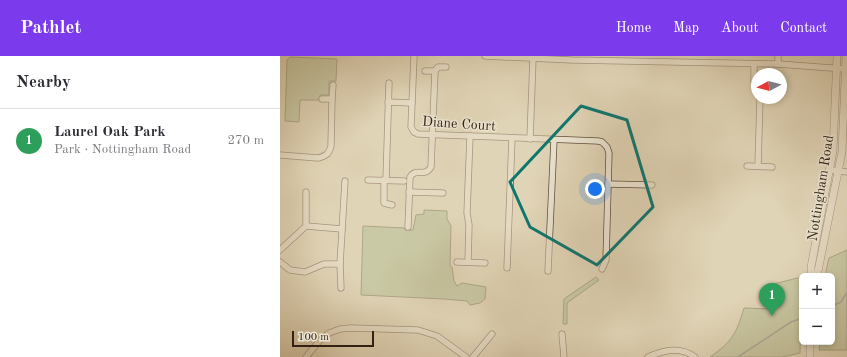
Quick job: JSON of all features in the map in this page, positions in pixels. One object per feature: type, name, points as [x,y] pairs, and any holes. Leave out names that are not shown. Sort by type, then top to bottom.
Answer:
[{"type":"street","name":"Diane Court","points":[[414,56],[411,127],[414,132],[418,134],[433,135],[602,142],[607,147],[609,153],[608,184]]},
{"type":"street","points":[[485,56],[778,64],[845,68]]},
{"type":"street","points":[[778,56],[778,64]]},
{"type":"street","name":"Nottingham Road","points":[[811,273],[833,151],[837,56]]},
{"type":"street","name":"Nottingham Road","points":[[818,273],[842,152],[846,56]]},
{"type":"street","points":[[530,139],[533,58]]},
{"type":"street","points":[[408,227],[410,177],[412,174],[429,171],[431,167],[436,71],[438,67],[446,67]]},
{"type":"street","points":[[425,71],[436,71]]},
{"type":"street","points":[[389,83],[384,203],[392,205]]},
{"type":"street","points":[[280,155],[318,158],[324,157],[329,153],[331,146],[333,85]]},
{"type":"street","points":[[322,98],[332,99]]},
{"type":"street","points":[[388,102],[412,103]]},
{"type":"street","points":[[758,166],[760,104]]},
{"type":"street","points":[[468,262],[469,225],[467,213],[470,136]]},
{"type":"street","points":[[507,268],[512,138]]},
{"type":"street","points":[[548,272],[554,140]]},
{"type":"street","points":[[747,166],[772,167]]},
{"type":"street","points":[[830,170],[847,172]]},
{"type":"street","points":[[368,180],[404,181]]},
{"type":"street","points":[[341,288],[340,264],[345,181]]},
{"type":"street","points":[[602,269],[606,260],[608,184],[652,185]]},
{"type":"street","points":[[306,192],[306,226]]},
{"type":"street","points":[[409,192],[442,193]]},
{"type":"street","points":[[280,250],[306,226],[342,228]]},
{"type":"street","points":[[280,262],[290,270],[305,272],[324,264],[340,264]]},
{"type":"street","points":[[457,262],[484,263]]},
{"type":"street","points":[[306,357],[320,340],[329,333],[340,329],[351,328],[418,330],[437,336],[466,357]]},
{"type":"street","points":[[474,357],[492,334]]},
{"type":"street","points":[[562,334],[564,357]]},
{"type":"street","points":[[810,345],[810,357]]},
{"type":"street","points":[[648,357],[661,351],[672,350],[684,351],[695,357]]},
{"type":"highlighted area","points":[[581,106],[627,120],[653,207],[597,265],[530,227],[510,182]]},
{"type":"green space","points":[[290,57],[337,59],[336,81],[329,81],[329,95],[320,95],[320,100],[300,100],[299,122],[285,121],[287,60]]},
{"type":"green space","points":[[424,210],[447,211],[447,219],[451,226],[450,266],[452,267],[454,281],[457,286],[462,283],[486,287],[485,299],[480,303],[470,305],[467,301],[361,295],[363,226],[405,228],[405,230],[413,230],[416,215],[424,214]]},
{"type":"green space","points":[[847,250],[847,350],[819,350],[820,345],[835,345],[835,273],[826,273],[829,258]]},
{"type":"green space","points":[[596,277],[599,280],[567,303],[567,324],[563,324],[564,299]]},
{"type":"green space","points":[[799,278],[800,353],[782,357],[710,357],[724,346],[733,336],[744,308],[772,309],[773,284]]},
{"type":"waterway","points":[[835,305],[841,302],[847,292]]},
{"type":"waterway","points":[[738,357],[791,322],[799,319]]},
{"type":"place","name":"Laurel Oak Park","points":[[772,316]]}]
